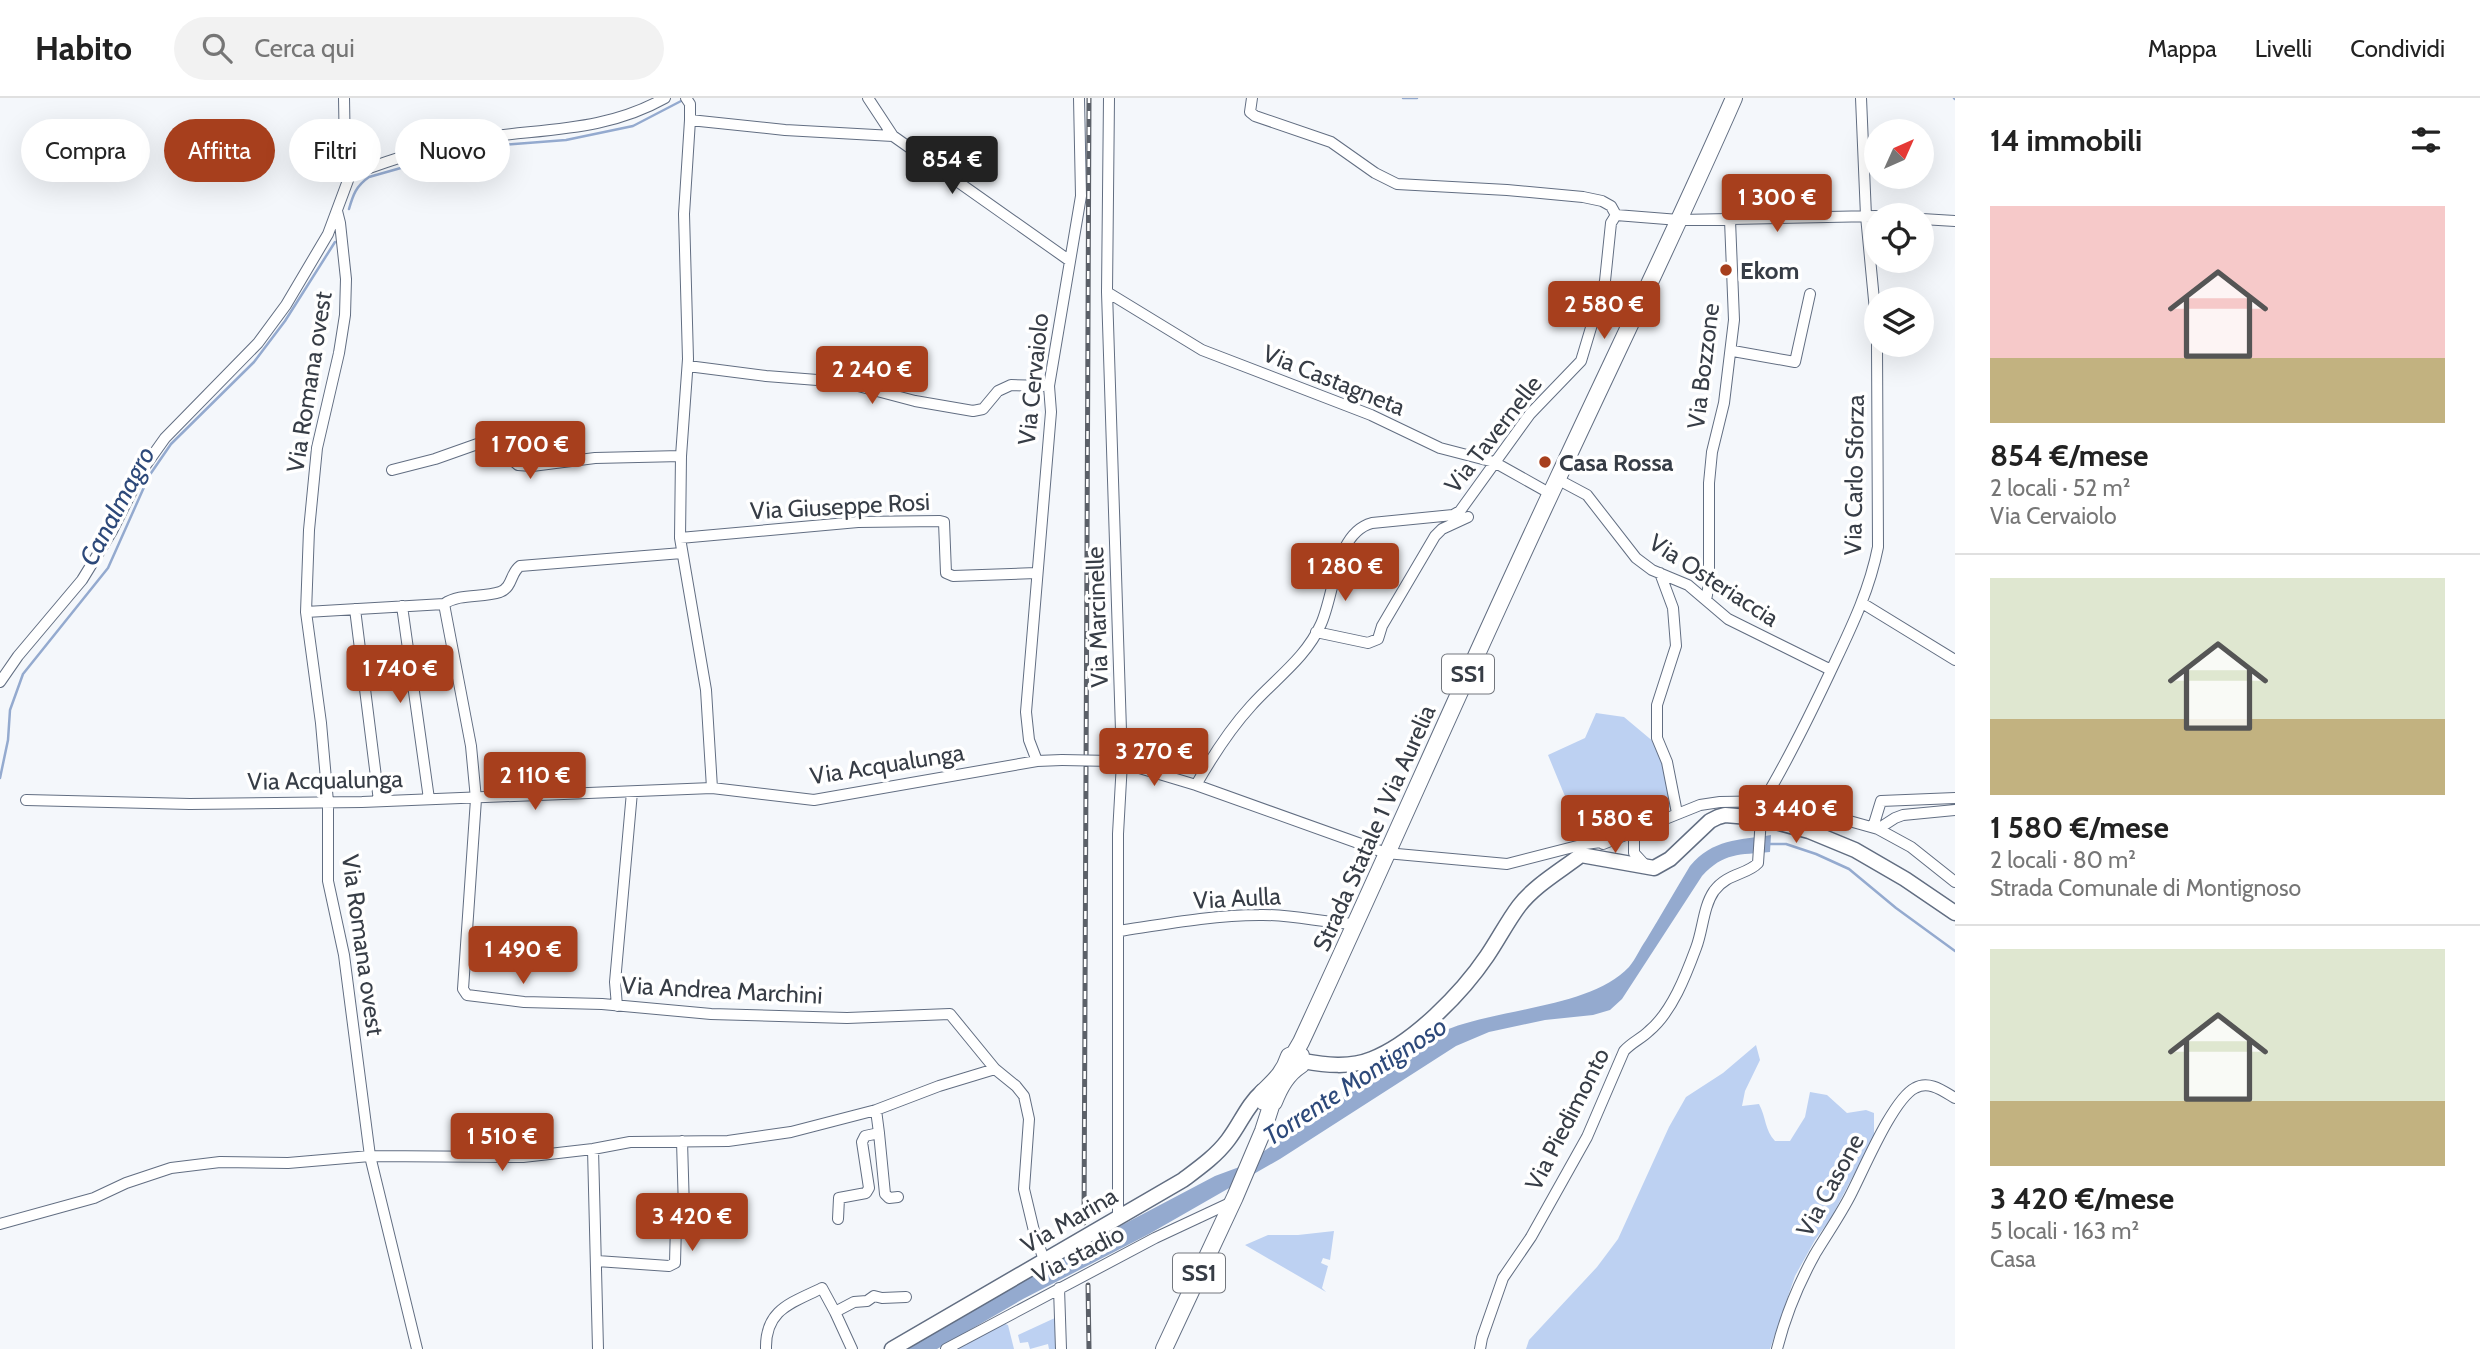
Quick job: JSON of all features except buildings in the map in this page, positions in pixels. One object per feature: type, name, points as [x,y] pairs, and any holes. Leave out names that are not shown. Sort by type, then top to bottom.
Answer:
[{"type":"main road","name":"Strada Statale 1 Via Aurelia","points":[[1164,1349],[1234,1199],[1252,1155],[1266,1102],[1275,1082],[1289,1056],[1299,1056],[1386,853],[1734,98]]},
{"type":"street","points":[[344,98],[344,119]]},
{"type":"street","points":[[381,165],[454,142],[620,119],[665,98]]},
{"type":"street","points":[[868,98],[893,136],[1070,261]]},
{"type":"street","name":"Via Cervaiolo","points":[[1037,761],[1029,740],[1026,712],[1051,412],[1049,386],[1081,196],[1079,98]]},
{"type":"street","name":"Via Marcinelle","points":[[1109,98],[1107,292],[1118,834],[1118,1218]]},
{"type":"street","points":[[1252,98],[1250,112],[1255,116],[1340,146],[1375,173],[1397,184],[1583,197],[1602,201],[1611,206],[1616,215],[1679,220],[1864,216]]},
{"type":"street","points":[[1861,98],[1870,203]]},
{"type":"street","points":[[688,101],[690,120],[684,214],[688,366],[681,457],[680,538],[706,691],[712,788]]},
{"type":"street","points":[[690,120],[785,130],[893,136]]},
{"type":"street","points":[[0,682],[18,656],[82,580],[112,531],[143,469],[165,438],[258,343],[270,327],[328,234],[347,182]]},
{"type":"street","name":"Via Romana ovest","points":[[337,211],[342,236],[346,307],[339,353],[317,448],[309,530],[306,612],[321,723],[328,802],[328,881],[344,955],[370,1156],[417,1349]]},
{"type":"street","name":"Via Tavernelle","points":[[1196,785],[1221,741],[1252,705],[1298,660],[1316,632],[1328,604],[1342,552],[1353,533],[1372,523],[1454,515],[1467,502],[1531,414],[1581,361],[1605,281],[1611,223],[1616,215]]},
{"type":"street","points":[[1934,219],[1955,220]]},
{"type":"street","name":"Via Bozzone","points":[[1706,600],[1709,584],[1709,483],[1712,452],[1724,403],[1734,320],[1730,220]]},
{"type":"street","name":"Via Castagneta","points":[[1107,292],[1202,350],[1371,415],[1440,448],[1494,462],[1554,486]]},
{"type":"street","points":[[1730,354],[1733,351],[1795,362],[1810,294]]},
{"type":"street","name":"Via Carlo Sforza","points":[[1764,800],[1794,750],[1862,603],[1873,572],[1878,547],[1877,357]]},
{"type":"street","points":[[688,366],[843,382],[915,401],[973,411],[983,409],[998,391],[1011,385],[1049,386]]},
{"type":"street","points":[[392,470],[435,460],[500,436],[512,460],[518,465],[532,466],[595,458],[681,457]]},
{"type":"street","name":"Via Osteriaccia","points":[[1554,486],[1587,495],[1636,558],[1660,573],[1688,585],[1728,619],[1831,670]]},
{"type":"street","points":[[1316,632],[1368,643],[1378,639],[1382,626],[1435,536],[1468,517]]},
{"type":"street","name":"Via Giuseppe Rosi","points":[[680,538],[858,522],[940,521],[944,522],[946,573],[953,576],[1036,573]]},
{"type":"street","points":[[306,612],[444,604],[457,599],[500,592],[510,584],[514,571],[520,566],[682,553]]},
{"type":"street","points":[[1660,573],[1673,608],[1676,646],[1657,705],[1657,738],[1669,770],[1677,813]]},
{"type":"street","points":[[1862,603],[1955,660]]},
{"type":"street","name":"Via Andrea Marchini","points":[[444,604],[471,746],[476,799],[463,989],[467,995],[524,1002],[711,1014],[816,1017],[950,1014],[995,1069]]},
{"type":"street","points":[[402,606],[429,799]]},
{"type":"street","points":[[355,609],[379,801]]},
{"type":"street","name":"Via Acqualunga","points":[[26,800],[190,804],[328,802],[476,799],[712,788],[814,800],[1037,761],[1117,761],[1196,785],[1386,853],[1507,864],[1585,844],[1609,841]]},
{"type":"street","points":[[617,1006],[615,982],[632,792]]},
{"type":"street","points":[[1876,828],[1881,802],[1955,797]]},
{"type":"street","points":[[1907,799],[1909,814]]},
{"type":"street","points":[[1299,1056],[1329,1064],[1347,1065],[1371,1060],[1402,1042],[1430,1020],[1469,981],[1520,905],[1581,855],[1700,805],[1778,801],[1876,828],[1910,847],[1955,882]]},
{"type":"street","points":[[1876,828],[1909,814],[1954,813]]},
{"type":"street","points":[[1581,855],[1647,867],[1661,866],[1710,821],[1732,815],[1809,831],[1855,850],[1905,878],[1955,913]]},
{"type":"street","name":"Via Piedimonto","points":[[1480,1349],[1503,1278],[1527,1244],[1587,1137],[1624,1051],[1632,1042],[1650,1031],[1669,1006],[1697,946],[1711,895],[1726,879],[1754,867],[1759,858],[1760,822]]},
{"type":"street","points":[[1638,829],[1634,837],[1634,853],[1647,867]]},
{"type":"street","name":"Via Aulla","points":[[1119,931],[1257,915],[1289,915],[1324,923],[1356,924]]},
{"type":"street","points":[[0,1224],[94,1198],[126,1183],[171,1168],[220,1162],[288,1163],[370,1156],[523,1157],[630,1142],[728,1141],[791,1132],[876,1110],[939,1086],[995,1069],[1016,1086],[1024,1096],[1028,1108],[1024,1189],[1044,1260]]},
{"type":"street","name":"Via Casone","points":[[1777,1349],[1814,1256],[1849,1198],[1890,1117],[1915,1087],[1926,1085],[1955,1098]]},
{"type":"street","name":"Via Marina","points":[[892,1349],[1183,1180],[1229,1139],[1248,1107],[1266,1102]]},
{"type":"street","points":[[876,1110],[885,1194],[889,1198],[898,1197]]},
{"type":"street","points":[[838,1219],[839,1198],[866,1193],[869,1188],[862,1142],[864,1136],[879,1133]]},
{"type":"street","points":[[597,1261],[669,1266],[675,1263],[676,1224],[684,1210],[682,1141]]},
{"type":"street","points":[[593,1149],[598,1349]]},
{"type":"street","name":"Via stadio","points":[[946,1349],[1234,1199]]},
{"type":"street","points":[[766,1349],[768,1329],[780,1309],[822,1288],[852,1349]]},
{"type":"street","points":[[1059,1288],[1061,1349]]},
{"type":"street","points":[[835,1312],[853,1302],[867,1301],[874,1296],[906,1297]]},
{"type":"shaded area","points":[[1596,713],[1624,717],[1655,743],[1667,768],[1673,806],[1583,840],[1548,755],[1585,738]]},
{"type":"shaded area","points":[[1771,835],[1770,852],[1733,856],[1710,868],[1702,876],[1622,999],[1610,1010],[1489,1032],[1456,1046],[1280,1159],[1149,1234],[1023,1299],[937,1349],[905,1349],[1048,1264],[1215,1176],[1242,1166],[1439,1033],[1486,1018],[1566,1000],[1612,981],[1629,967],[1690,866],[1699,857],[1727,842]]},
{"type":"shaded area","points":[[1756,1045],[1760,1060],[1745,1091],[1742,1106],[1759,1104],[1769,1133],[1775,1141],[1790,1141],[1805,1117],[1810,1092],[1827,1095],[1847,1113],[1866,1110],[1874,1113],[1874,1136],[1831,1218],[1795,1276],[1770,1349],[1526,1349],[1529,1340],[1597,1267],[1618,1239],[1669,1127],[1686,1097],[1723,1073]]},
{"type":"shaded area","points":[[1334,1231],[1330,1260],[1323,1258],[1321,1263],[1328,1266],[1322,1288],[1326,1292],[1245,1245],[1268,1235]]},
{"type":"shaded area","points":[[1057,1317],[1058,1349],[1049,1349],[1048,1344],[1030,1349],[1028,1342],[1020,1343],[1018,1335]]},
{"type":"shaded area","points":[[1003,1323],[1008,1325],[1014,1349],[956,1349]]},
{"type":"waterway","points":[[1403,98],[1417,98]]},
{"type":"waterway","points":[[349,209],[356,191],[369,177],[475,147],[566,140],[633,126],[683,100]]},
{"type":"waterway","name":"Canalmagro","points":[[0,778],[8,740],[10,710],[23,674],[108,568],[149,476],[171,444],[254,362],[285,321],[335,242]]},
{"type":"waterway","name":"Torrente Montignoso","points":[[1768,844],[1786,844],[1849,869],[1955,951]]},
{"type":"railway","points":[[1084,1223],[1089,98]]},
{"type":"railway","points":[[1088,1285],[1089,1349]]},
{"type":"place","name":"Ekom","points":[[1726,270]]},
{"type":"place","name":"Casa Rossa","points":[[1545,462]]}]
